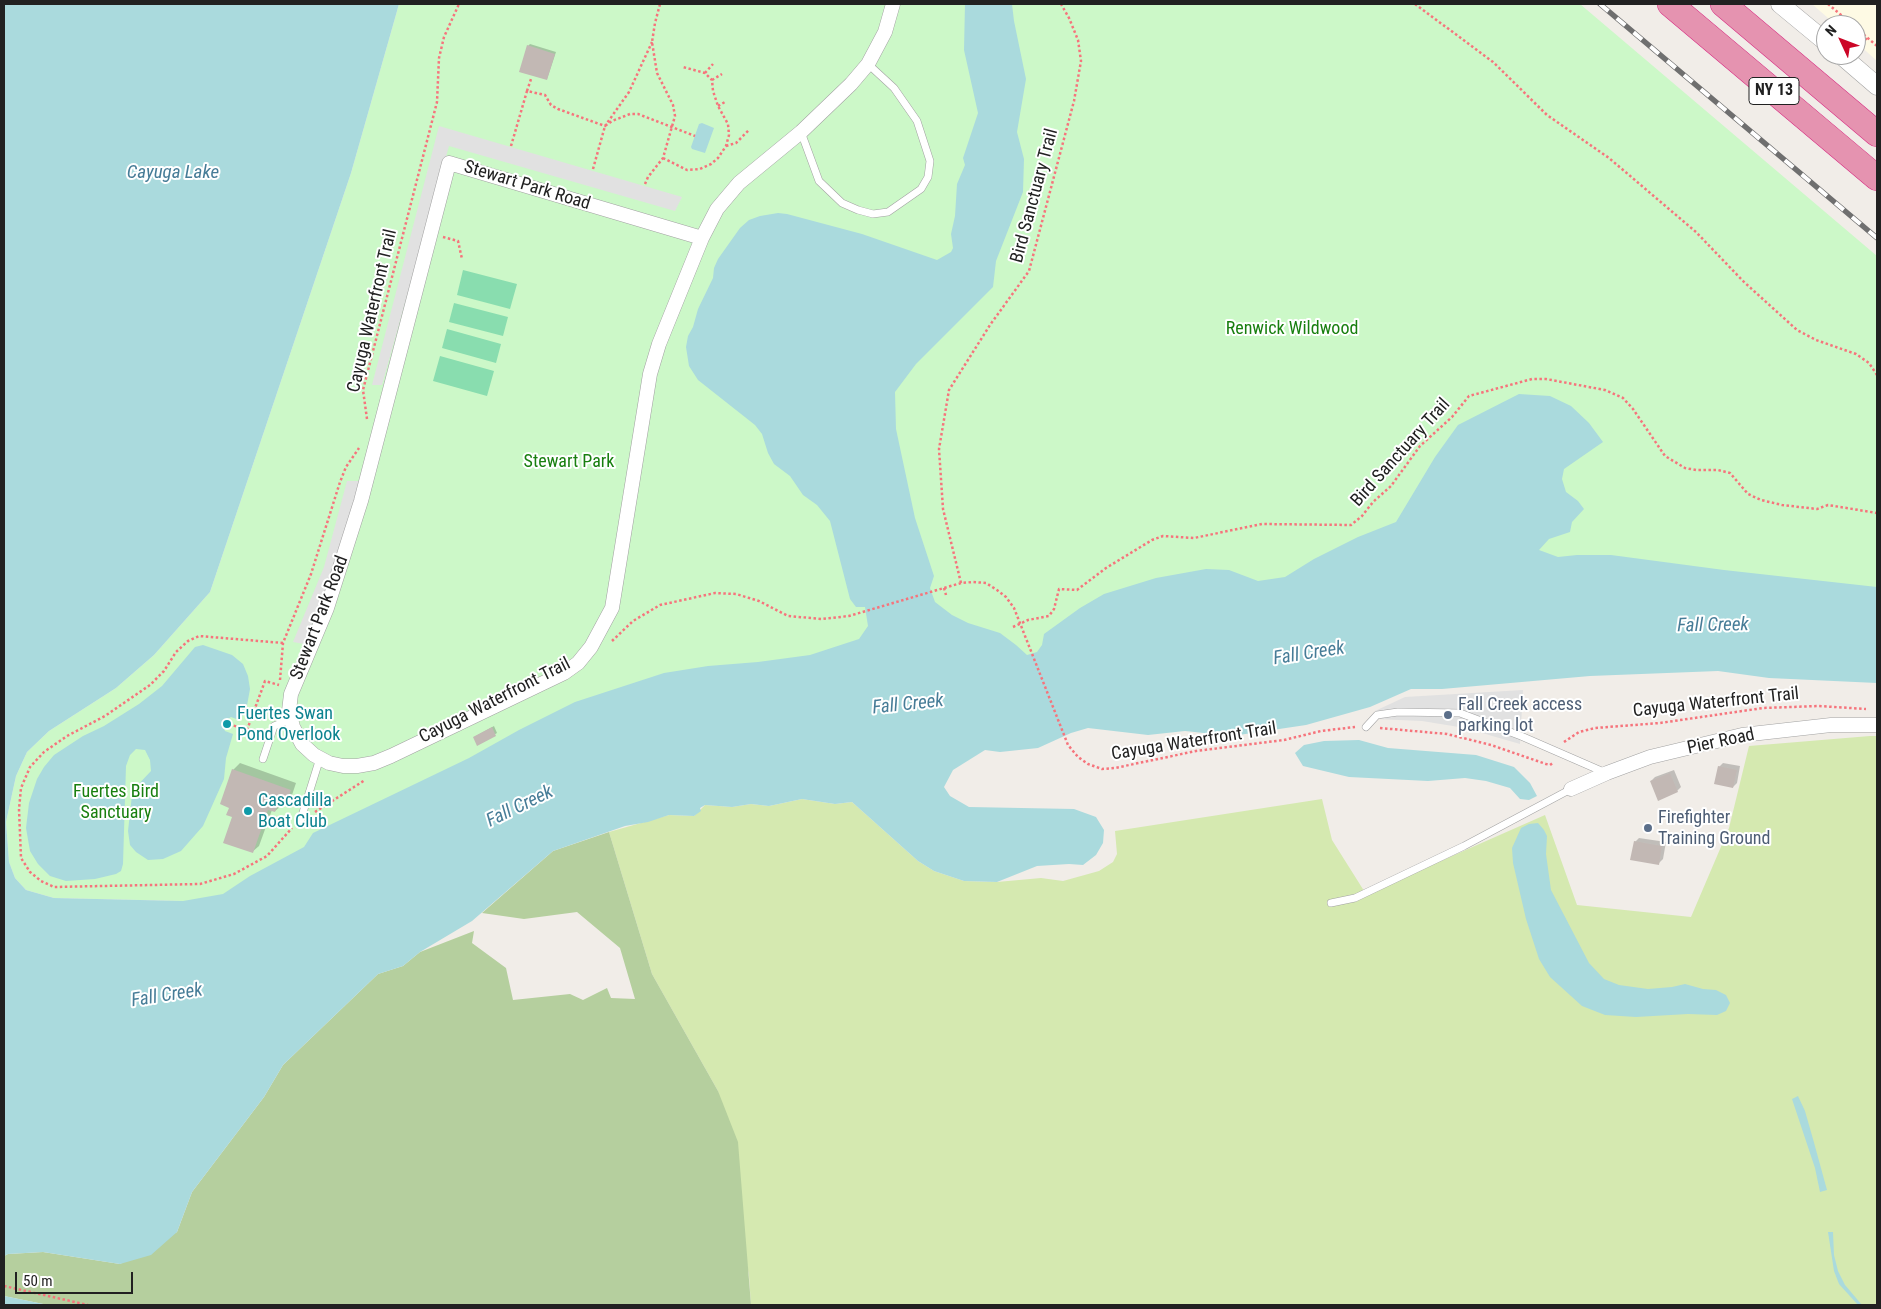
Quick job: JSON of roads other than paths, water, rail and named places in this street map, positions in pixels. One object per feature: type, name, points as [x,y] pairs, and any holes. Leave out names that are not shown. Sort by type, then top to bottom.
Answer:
[{"type":"highway","name":"NY 13","points":[[1670,4],[1877,178]]},
{"type":"highway","name":"NY 13","points":[[1723,4],[1877,134]]},
{"type":"street","name":"Stewart Park Road","points":[[702,238],[448,163],[361,501],[328,608],[290,694],[289,711],[293,727],[302,744],[320,758],[329,763],[357,766],[391,756],[564,672],[578,662],[591,647],[612,608],[650,374],[659,344],[702,238],[717,208],[739,183],[801,132],[851,84],[868,64],[885,32],[893,4]]},
{"type":"street","points":[[1780,4],[1816,34]]},
{"type":"street","points":[[1853,65],[1877,86]]},
{"type":"street","name":"Pier Road","points":[[1570,789],[1650,757],[1742,735],[1831,725],[1877,725]]},
{"type":"lane","points":[[801,132],[819,181],[842,203],[873,214],[888,212],[921,188],[928,176],[930,161],[917,121],[894,88],[868,64]]},
{"type":"lane","points":[[1366,727],[1377,715],[1398,712],[1460,713],[1513,733],[1607,773]]},
{"type":"lane","points":[[263,759],[274,726],[291,718]]},
{"type":"lane","points":[[300,822],[320,758]]},
{"type":"lane","points":[[1331,903],[1356,898],[1464,846],[1570,789]]},
{"type":"water","points":[[4,4],[399,4],[351,173],[210,592],[154,655],[116,688],[49,731],[27,752],[16,776],[6,822],[9,862],[15,878],[26,890],[54,898],[183,901],[223,894],[250,876],[304,847],[313,833],[469,758],[575,702],[664,673],[708,666],[810,655],[859,639],[868,626],[865,607],[856,607],[850,599],[830,521],[817,505],[803,495],[790,476],[774,464],[762,434],[755,425],[698,380],[689,366],[686,347],[688,336],[693,327],[698,309],[713,278],[714,268],[718,259],[740,228],[749,220],[760,216],[778,213],[787,214],[862,234],[937,260],[951,252],[953,248],[951,234],[955,216],[957,184],[965,165],[963,158],[978,113],[964,50],[965,4],[1012,4],[1026,79],[1017,132],[1024,159],[1023,192],[996,261],[993,287],[916,364],[895,392],[896,429],[915,518],[934,576],[930,588],[935,602],[952,615],[968,623],[1000,633],[1027,655],[1037,652],[1042,645],[1044,634],[1080,608],[1104,594],[1156,578],[1206,569],[1229,570],[1258,581],[1285,577],[1314,559],[1358,537],[1396,522],[1435,457],[1458,425],[1519,394],[1550,396],[1571,406],[1589,423],[1603,442],[1564,469],[1562,479],[1566,492],[1578,501],[1584,509],[1572,522],[1570,532],[1549,539],[1539,550],[1558,557],[1611,555],[1877,587],[1877,683],[1769,678],[1718,671],[1590,676],[1442,689],[1411,689],[1370,707],[1306,725],[1232,736],[1185,731],[1148,735],[1088,728],[1071,733],[1038,748],[1000,752],[985,750],[953,770],[944,787],[950,796],[969,807],[1074,809],[1096,817],[1104,830],[1103,843],[1096,855],[1083,865],[1037,866],[997,882],[964,881],[934,871],[918,861],[852,802],[835,804],[802,799],[769,806],[751,804],[732,807],[705,805],[694,816],[669,815],[648,822],[625,826],[553,851],[472,921],[420,952],[403,966],[378,974],[283,1065],[264,1097],[192,1192],[177,1232],[151,1255],[120,1264],[43,1252],[8,1254],[4,1256]]},
{"type":"water","points":[[702,123],[714,128],[705,153],[691,147],[699,124]]},
{"type":"water","name":"Fuertes Bird Sanctuary","points":[[203,645],[232,655],[243,664],[248,676],[250,689],[246,711],[239,720],[231,717],[226,720],[223,726],[225,731],[233,734],[226,758],[224,779],[203,826],[181,851],[163,859],[148,860],[136,852],[130,845],[128,831],[132,795],[134,789],[151,771],[150,760],[145,750],[136,749],[130,755],[126,766],[123,864],[121,871],[95,879],[66,881],[50,876],[38,864],[30,851],[26,828],[29,803],[37,779],[44,767],[54,755],[139,704],[162,686],[195,647]]},
{"type":"water","points":[[1359,740],[1388,748],[1476,755],[1514,767],[1530,783],[1537,796],[1529,800],[1520,799],[1510,788],[1486,781],[1465,778],[1428,781],[1349,777],[1303,766],[1295,753],[1304,745],[1324,741]]},
{"type":"water","points":[[1538,823],[1547,836],[1546,854],[1551,890],[1589,963],[1604,979],[1619,985],[1648,989],[1685,984],[1716,990],[1726,995],[1730,1003],[1726,1011],[1717,1015],[1688,1014],[1636,1017],[1605,1015],[1582,1006],[1550,977],[1539,959],[1526,919],[1513,863],[1512,848],[1521,828],[1529,824]]},
{"type":"water","points":[[1798,1096],[1805,1111],[1827,1190],[1820,1192],[1815,1168],[1792,1099]]},
{"type":"water","points":[[1828,1232],[1833,1232],[1834,1255],[1838,1271],[1845,1285],[1862,1305],[1858,1305],[1839,1284],[1834,1271]]},
{"type":"water","points":[[4,1296],[48,1305],[4,1305]]},
{"type":"railway","points":[[1600,4],[1877,238]]},
{"type":"place","name":"Fall Creek access parking lot","points":[[1448,715]]},
{"type":"place","name":"Fuertes Swan Pond Overlook","points":[[227,724]]},
{"type":"place","name":"Cascadilla Boat Club","points":[[248,811]]},
{"type":"place","name":"Firefighter Training Ground","points":[[1648,828]]},
{"type":"water label","name":"Cayuga Lake","points":[[173,173]]},
{"type":"water label","name":"Fall Creek","points":[[1713,626]]},
{"type":"water label","name":"Fall Creek","points":[[1309,654]]},
{"type":"water label","name":"Fall Creek","points":[[908,705]]},
{"type":"water label","name":"Fall Creek","points":[[520,807]]},
{"type":"water label","name":"Fall Creek","points":[[167,996]]},
{"type":"park label","name":"Renwick Wildwood","points":[[1292,329]]},
{"type":"park label","name":"Stewart Park","points":[[569,462]]}]
